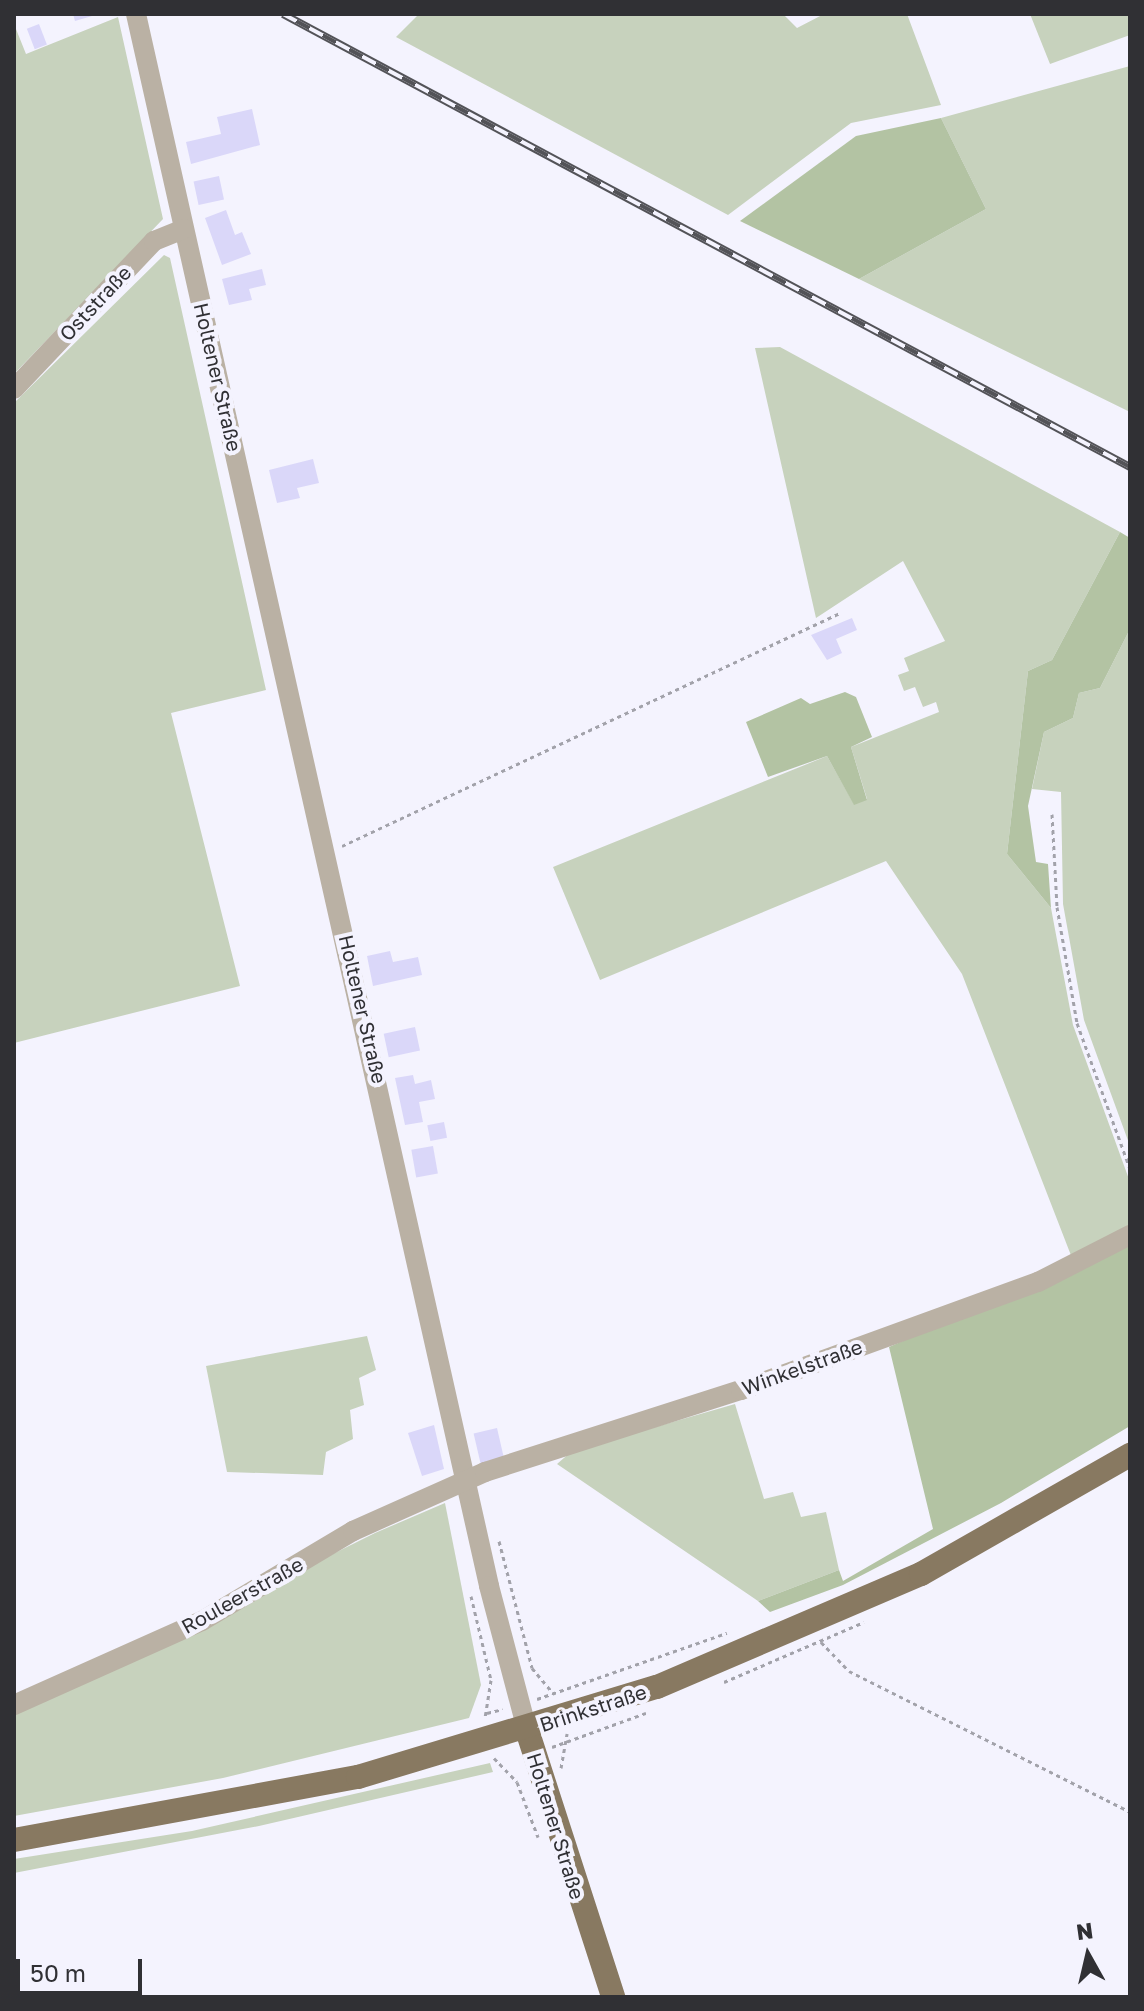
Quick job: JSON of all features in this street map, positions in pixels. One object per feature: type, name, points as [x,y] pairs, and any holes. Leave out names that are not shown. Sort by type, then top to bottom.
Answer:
[{"type":"main road","name":"Brinkstraße","points":[[14,1840],[358,1777],[527,1730],[657,1687],[812,1625],[921,1574],[1130,1455]]},
{"type":"main road","name":"Holtener Straße","points":[[527,1730],[613,1997]]},
{"type":"street","name":"Holtener Straße","points":[[136,14],[527,1730]]},
{"type":"street","name":"Oststraße","points":[[14,389],[154,241],[184,229]]},
{"type":"street","name":"Winkelstraße","points":[[468,1481],[1038,1282],[1130,1235]]},
{"type":"street","name":"Rouleerstraße","points":[[14,1705],[202,1621],[353,1531],[468,1481]]},
{"type":"path","points":[[328,852],[840,613]]},
{"type":"path","points":[[1052,814],[1057,907],[1077,1023],[1130,1169]]},
{"type":"path","points":[[487,1713],[520,1705],[729,1632]]},
{"type":"path","points":[[821,1642],[849,1671],[1130,1812]]},
{"type":"green space","points":[[419,14],[783,14],[797,28],[824,14],[907,14],[941,105],[851,123],[728,215],[396,37]]},
{"type":"green space","points":[[1030,14],[1130,14],[1130,35],[1050,64]]},
{"type":"green space","points":[[118,17],[163,219],[14,374],[14,24],[26,54]]},
{"type":"green space","points":[[1130,66],[1130,412],[859,279],[986,209],[941,118]]},
{"type":"green space","points":[[941,118],[986,209],[859,279],[740,221],[856,136]]},
{"type":"green space","points":[[164,255],[170,258],[266,690],[171,713],[240,986],[14,1043],[14,403]]},
{"type":"green space","points":[[780,347],[1120,532],[1052,660],[1028,671],[1007,854],[1051,908],[1073,1025],[1130,1182],[1130,1226],[1072,1258],[962,974],[886,861],[600,980],[553,867],[827,756],[854,804],[867,799],[851,747],[939,712],[936,702],[923,707],[915,687],[904,691],[898,675],[909,671],[904,658],[945,641],[903,561],[816,618],[755,348]]},
{"type":"green space","points":[[1120,532],[1130,538],[1130,629],[1100,688],[1079,693],[1073,718],[1044,732],[1028,806],[1036,862],[1048,864],[1051,908],[1007,854],[1028,671],[1052,660]]},
{"type":"green space","points":[[1130,629],[1130,1146],[1084,1020],[1063,904],[1061,792],[1032,789],[1044,732],[1073,718],[1079,693],[1100,688]]},
{"type":"green space","points":[[845,692],[856,697],[872,737],[851,747],[867,800],[854,805],[827,756],[768,777],[746,722],[801,698],[810,704]]},
{"type":"green space","points":[[1130,1242],[1130,1426],[1001,1503],[843,1585],[770,1612],[758,1601],[839,1570],[843,1581],[933,1529],[889,1347]]},
{"type":"green space","points":[[367,1336],[376,1370],[359,1378],[364,1405],[350,1410],[353,1439],[326,1452],[323,1475],[227,1472],[206,1366]]},
{"type":"green space","points":[[735,1404],[764,1499],[793,1492],[801,1517],[826,1512],[839,1570],[758,1601],[557,1464],[572,1451]]},
{"type":"green space","points":[[445,1503],[481,1685],[469,1718],[223,1778],[14,1816],[14,1713],[375,1533]]},
{"type":"green space","points":[[490,1763],[493,1772],[259,1826],[14,1873],[14,1859],[192,1831]]},
{"type":"building","points":[[73,14],[91,14],[92,16],[75,21]]},
{"type":"building","points":[[39,24],[47,45],[35,49],[27,29]]},
{"type":"building","points":[[252,109],[260,145],[191,164],[186,142],[221,134],[217,117]]},
{"type":"building","points":[[219,176],[224,199],[199,205],[194,181]]},
{"type":"building","points":[[226,210],[235,235],[242,232],[251,254],[222,265],[205,218]]},
{"type":"building","points":[[262,269],[266,285],[249,289],[252,300],[229,305],[222,279]]},
{"type":"building","points":[[313,459],[319,483],[297,488],[300,498],[277,503],[269,470]]},
{"type":"building","points":[[852,618],[857,630],[836,639],[842,653],[827,660],[811,635]]},
{"type":"building","points":[[390,951],[393,962],[418,957],[422,975],[373,986],[367,956]]},
{"type":"building","points":[[415,1027],[420,1050],[389,1057],[384,1034]]},
{"type":"building","points":[[413,1075],[415,1084],[431,1080],[435,1099],[419,1102],[423,1122],[405,1125],[395,1078]]},
{"type":"building","points":[[444,1122],[447,1138],[430,1141],[427,1125]]},
{"type":"building","points":[[433,1146],[438,1174],[416,1177],[411,1150]]},
{"type":"building","points":[[434,1425],[444,1469],[422,1476],[408,1433]]},
{"type":"building","points":[[497,1428],[504,1458],[481,1464],[474,1433]]},
{"type":"railway","points":[[283,14],[1130,467]]}]
